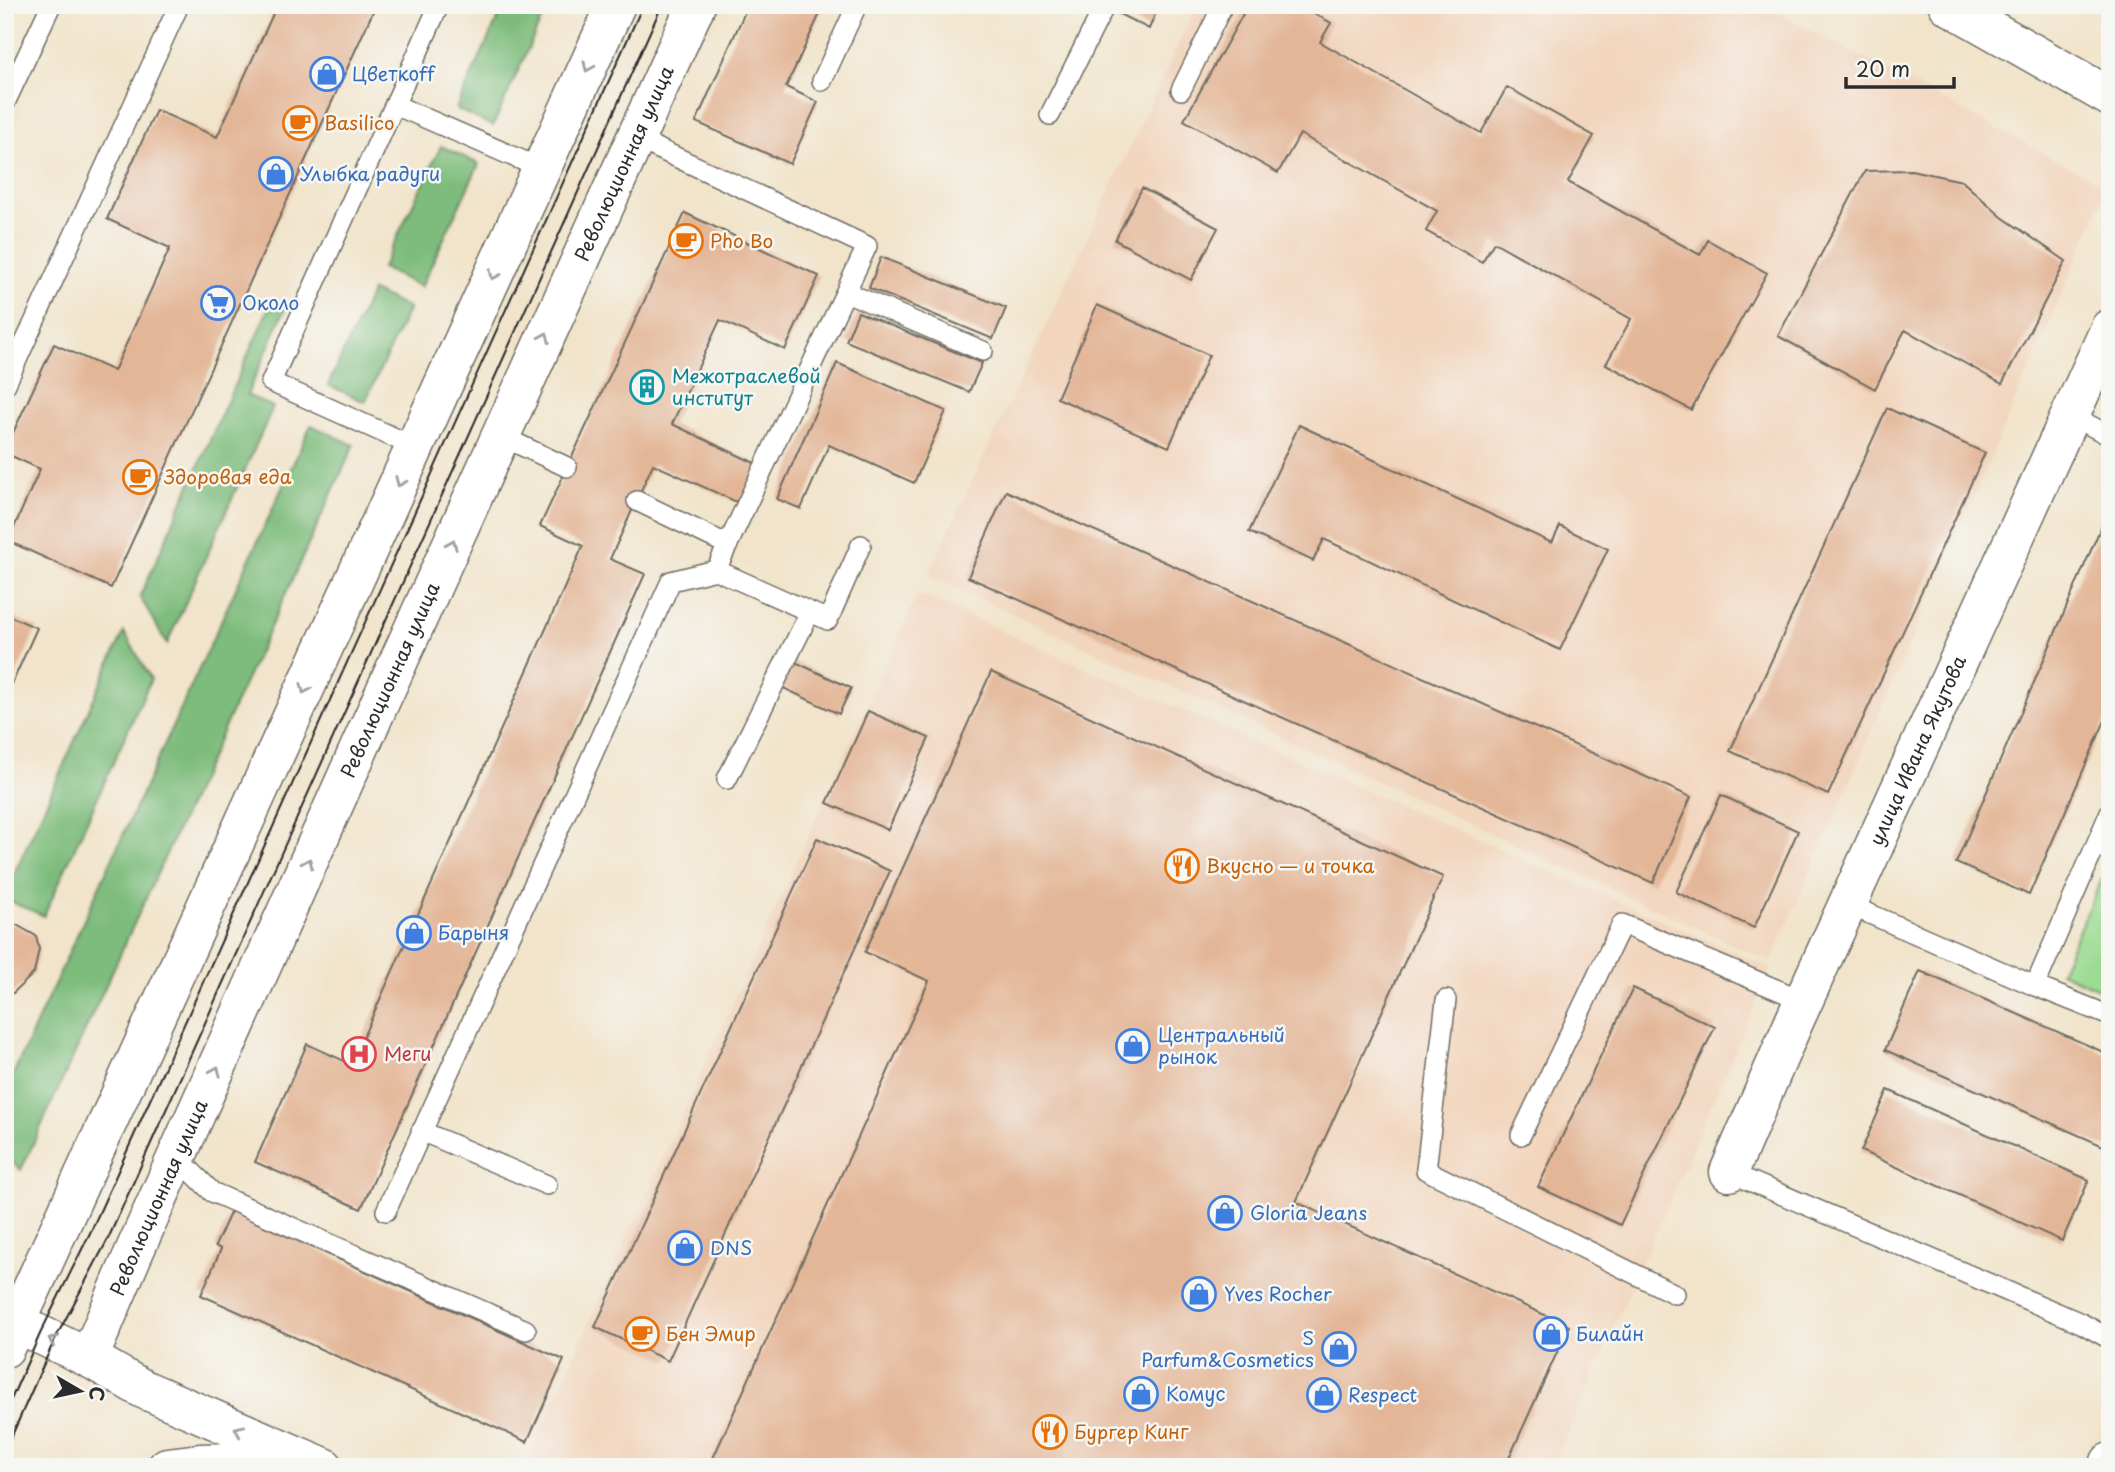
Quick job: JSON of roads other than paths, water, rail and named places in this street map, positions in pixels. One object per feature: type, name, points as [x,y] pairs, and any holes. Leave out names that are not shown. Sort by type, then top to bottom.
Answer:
[{"type":"main road","points":[[314,1464],[144,1389],[89,1358],[9,1330],[616,5]]},
{"type":"main road","name":"Революционная улица","points":[[89,1358],[367,731],[695,5]]},
{"type":"main road","points":[[1948,5],[2110,97]]},
{"type":"main road","name":"улица Ивана Якутова","points":[[1729,1172],[1847,904],[2110,328]]},
{"type":"main road","points":[[167,1467],[200,1463],[314,1464]]},
{"type":"lane","points":[[5,103],[51,5]]},
{"type":"lane","points":[[5,386],[179,5]]},
{"type":"lane","points":[[415,447],[271,382],[439,5]]},
{"type":"lane","points":[[822,81],[857,5]]},
{"type":"lane","points":[[1050,115],[1105,5]]},
{"type":"lane","points":[[1181,90],[1223,5]]},
{"type":"lane","points":[[395,105],[542,169]]},
{"type":"lane","points":[[635,138],[867,246],[716,570]]},
{"type":"lane","points":[[846,292],[983,351]]},
{"type":"lane","points":[[2070,415],[2110,436]]},
{"type":"lane","points":[[501,436],[567,467]]},
{"type":"lane","points":[[637,501],[727,545]]},
{"type":"lane","points":[[386,1211],[671,581],[716,570],[828,620],[861,545]]},
{"type":"lane","points":[[727,779],[810,612]]},
{"type":"lane","points":[[2035,986],[2110,812]]},
{"type":"lane","points":[[1847,904],[2110,1016]]},
{"type":"lane","points":[[1521,1135],[1622,924],[1804,1001]]},
{"type":"lane","points":[[1446,1000],[1426,1170],[1675,1294]]},
{"type":"lane","points":[[421,1131],[547,1185]]},
{"type":"lane","points":[[178,1158],[212,1192],[526,1330]]},
{"type":"lane","points":[[1729,1172],[2081,1323],[2110,1339]]},
{"type":"tram line","points":[[5,1413],[40,1334],[91,1231],[643,5]]},
{"type":"tram line","points":[[5,1451],[54,1341],[108,1239],[662,5]]},
{"type":"place","name":"Цветкоff","points":[[327,74]]},
{"type":"place","name":"Basilico","points":[[300,123]]},
{"type":"place","name":"Улыбка радуги","points":[[276,174]]},
{"type":"place","name":"Pho Bo","points":[[686,241]]},
{"type":"place","name":"Около","points":[[218,303]]},
{"type":"place","name":"Межотраслевой институт","points":[[647,387]]},
{"type":"place","name":"Здоровая еда","points":[[140,477]]},
{"type":"place","name":"Вкусно — и точка","points":[[1182,866]]},
{"type":"place","name":"Барыня","points":[[414,933]]},
{"type":"place","name":"Центральный рынок","points":[[1133,1046]]},
{"type":"place","name":"Меги","points":[[359,1054]]},
{"type":"place","name":"Gloria Jeans","points":[[1225,1213]]},
{"type":"place","name":"DNS","points":[[685,1248]]},
{"type":"place","name":"Yves Rocher","points":[[1199,1294]]},
{"type":"place","name":"Бен Эмир","points":[[642,1334]]},
{"type":"place","name":"Билайн","points":[[1551,1334]]},
{"type":"place","name":"S Parfum&Cosmetics","points":[[1339,1349]]},
{"type":"place","name":"Комус","points":[[1141,1394]]},
{"type":"place","name":"Respect","points":[[1324,1395]]},
{"type":"place","name":"Бургер Кинг","points":[[1050,1432]]}]
